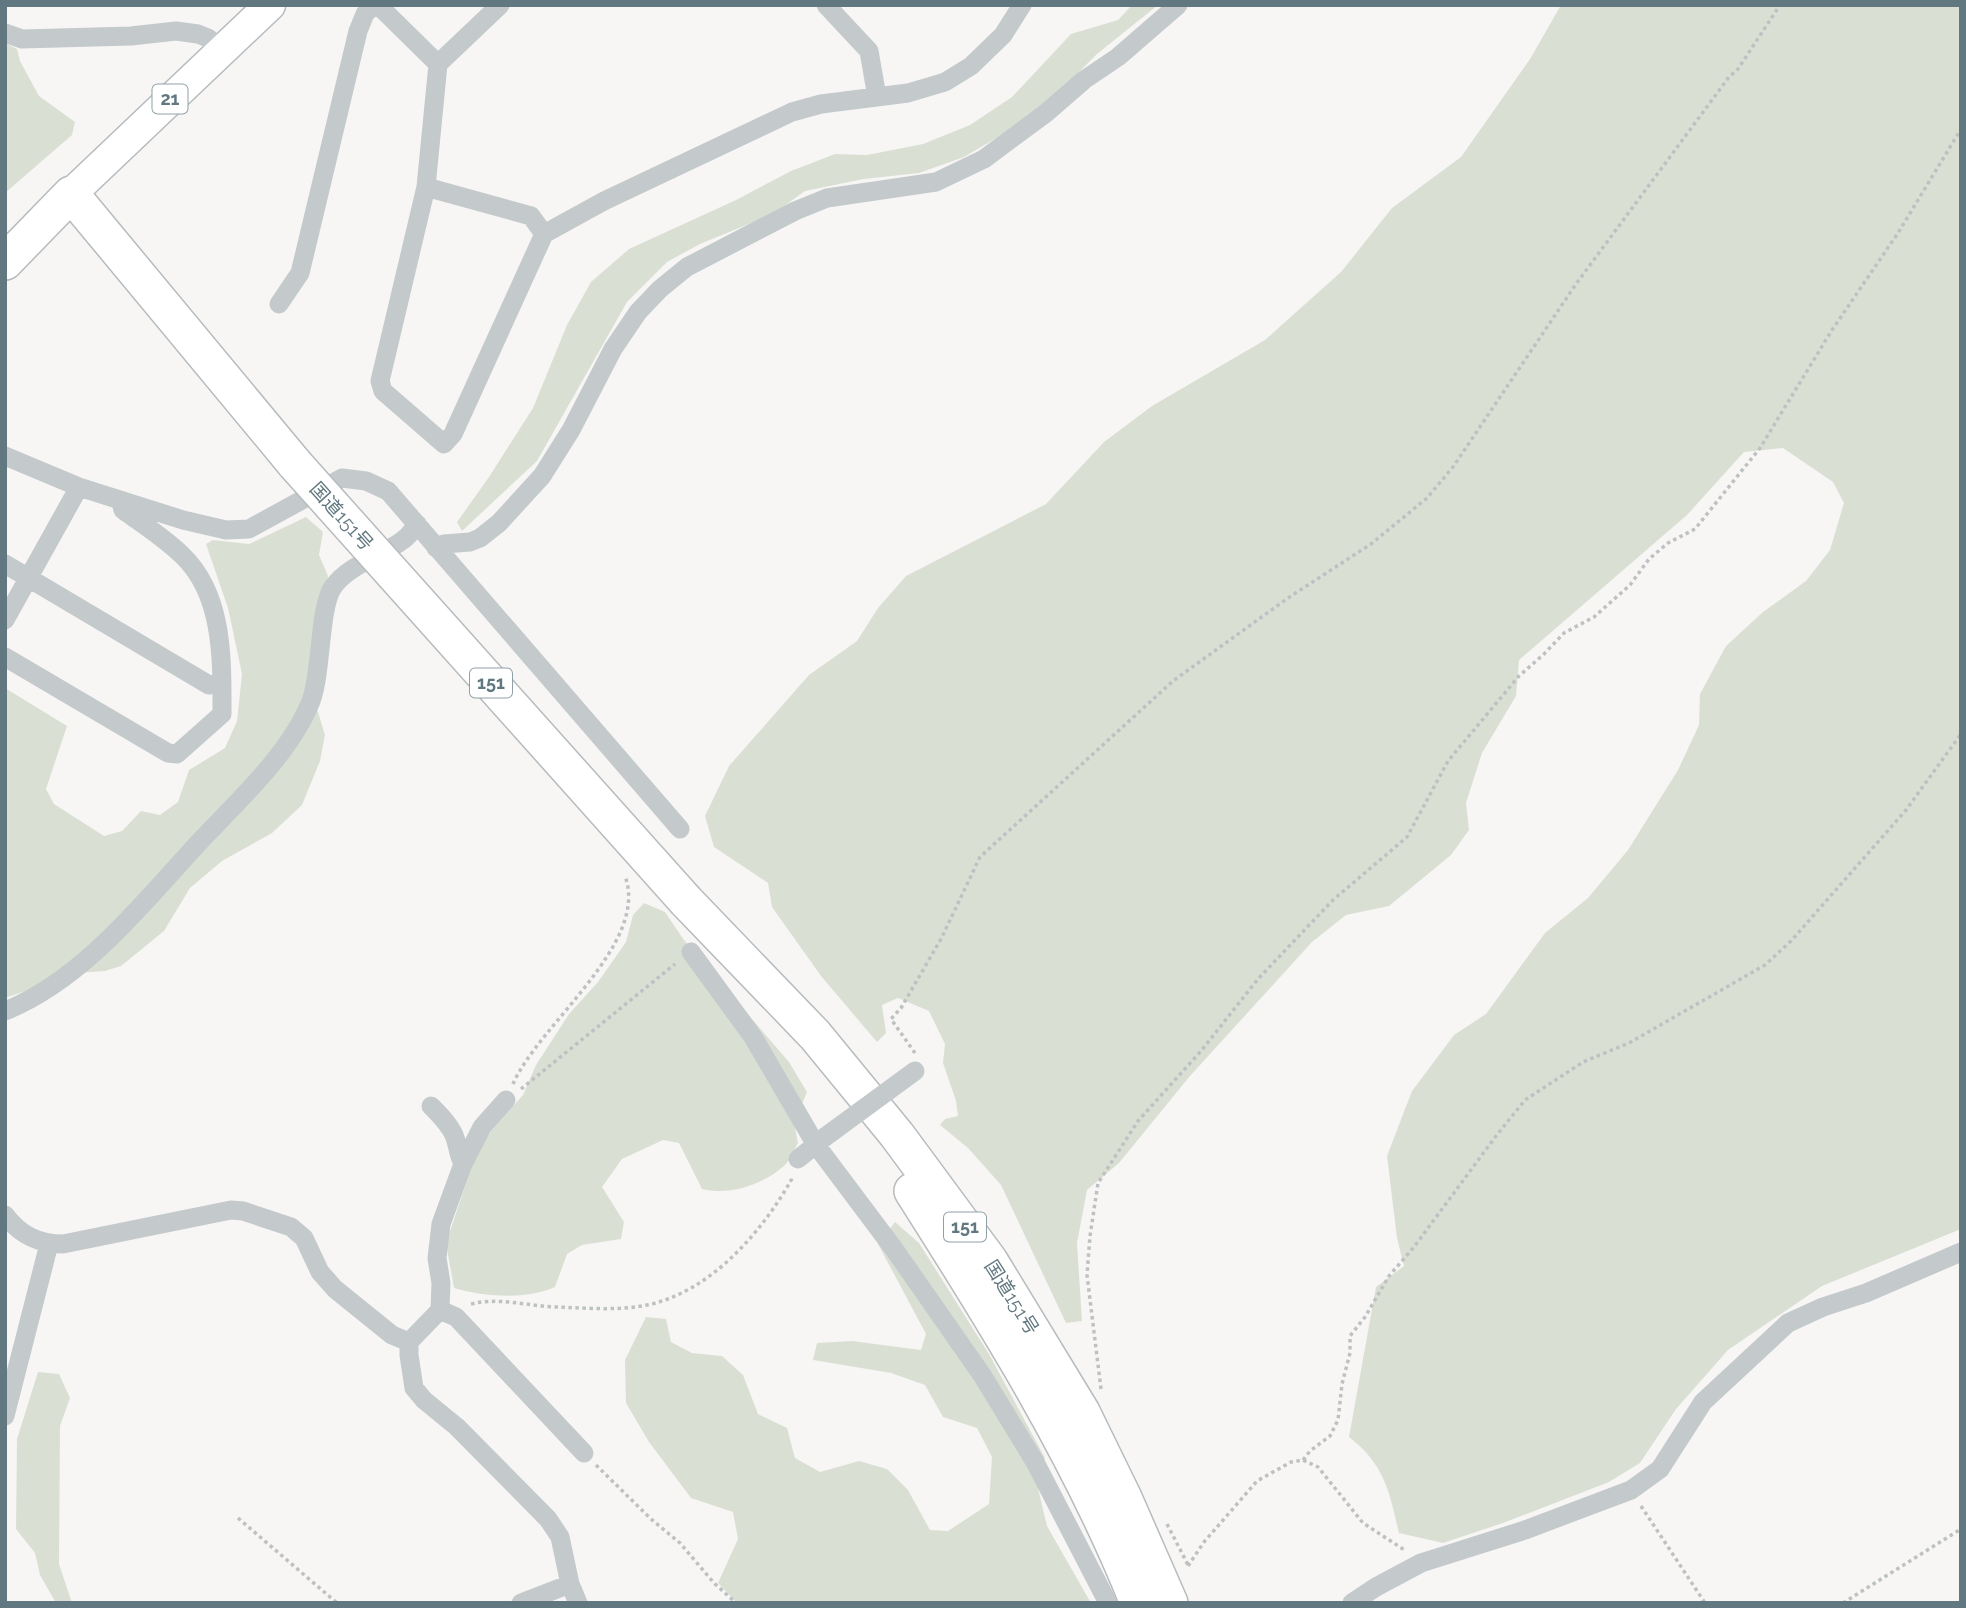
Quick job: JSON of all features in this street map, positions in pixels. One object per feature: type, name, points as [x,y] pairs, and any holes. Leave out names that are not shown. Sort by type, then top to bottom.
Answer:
[{"type":"highway","points":[[5,262],[71,194]]},
{"type":"highway","name":"国道151号","points":[[71,194],[296,464],[686,901],[815,1035],[897,1135],[990,1261],[1082,1412],[1125,1498],[1165,1589]]},
{"type":"main road","name":"21","points":[[71,194],[270,5]]},
{"type":"street","points":[[279,304],[300,273],[358,31],[365,14],[375,5],[438,64]]},
{"type":"street","points":[[500,5],[438,64],[426,187],[380,381],[383,391],[444,444],[453,434],[544,234],[604,201],[792,112],[821,104],[908,93],[945,82],[971,66],[1003,35],[1022,5]]},
{"type":"street","points":[[826,5],[869,51],[877,97]]},
{"type":"street","points":[[436,548],[444,544],[470,542],[480,538],[499,523],[542,476],[564,442],[613,349],[638,312],[687,267],[795,211],[827,198],[936,182],[984,159],[1046,113],[1084,80],[1118,57],[1178,5]]},
{"type":"street","points":[[5,33],[22,39],[131,36],[176,31],[208,38],[222,50]]},
{"type":"street","points":[[426,187],[531,216],[544,234]]},
{"type":"street","points":[[5,456],[79,487],[226,530],[248,529],[342,478],[366,481],[388,491],[680,829]]},
{"type":"street","points":[[5,620],[79,487]]},
{"type":"street","points":[[5,657],[168,753],[177,754],[222,714],[220,642],[213,605],[198,574],[183,555],[123,510],[121,501]]},
{"type":"street","points":[[5,1011],[26,1002],[60,979],[109,939],[269,767],[311,700],[319,669],[331,589],[342,577],[405,539],[417,524]]},
{"type":"street","points":[[5,564],[209,685],[222,683]]},
{"type":"street","points":[[691,952],[753,1037],[820,1141],[982,1375],[1035,1462],[1108,1603]]},
{"type":"street","points":[[798,1159],[915,1071]]},
{"type":"street","points":[[506,1100],[482,1127],[463,1164],[441,1224],[437,1258],[441,1283],[440,1304],[409,1342],[414,1388],[457,1427],[548,1519],[560,1537],[570,1584],[578,1603]]},
{"type":"street","points":[[431,1106],[455,1137],[463,1164]]},
{"type":"street","points":[[5,1215],[16,1230],[49,1244],[63,1244],[231,1210],[282,1223],[304,1238],[320,1272],[335,1289],[392,1335],[409,1342]]},
{"type":"street","points":[[5,1416],[49,1244]]},
{"type":"street","points":[[1352,1603],[1421,1563],[1525,1530],[1631,1490],[1660,1469],[1703,1402],[1788,1323],[1961,1252]]},
{"type":"street","points":[[440,1304],[456,1317],[584,1454]]},
{"type":"street","points":[[521,1603],[570,1584]]},
{"type":"path","points":[[915,1071],[923,1064],[891,1018],[901,1008],[941,939],[980,857],[1174,681],[1288,598],[1371,544],[1427,498],[1453,467],[1576,284],[1729,77],[1738,69],[1780,5]]},
{"type":"path","points":[[1101,1396],[1101,1372],[1087,1275],[1090,1237],[1098,1183],[1138,1121],[1201,1051],[1258,979],[1333,900],[1407,837],[1448,761],[1518,676],[1564,633],[1594,617],[1630,585],[1649,559],[1668,543],[1695,529],[1759,448],[1832,330],[1898,233],[1961,129]]},
{"type":"path","points":[[1303,1460],[1310,1451],[1331,1436],[1338,1420],[1342,1384],[1350,1353],[1350,1336],[1365,1317],[1389,1276],[1525,1100],[1583,1062],[1629,1043],[1765,965],[1791,941],[1906,810],[1961,734]]},
{"type":"path","points":[[506,1100],[516,1077],[546,1031],[614,947],[623,925],[630,888],[622,867]]},
{"type":"path","points":[[506,1100],[691,952]]},
{"type":"path","points":[[440,1304],[470,1304],[488,1300],[552,1307],[603,1308],[647,1306],[673,1297],[707,1278],[746,1244],[780,1200],[795,1174],[798,1159]]},
{"type":"path","points":[[584,1454],[651,1519],[680,1543],[714,1583],[736,1603]]},
{"type":"path","points":[[1165,1589],[1257,1481],[1291,1462],[1303,1460],[1318,1467],[1363,1523],[1399,1548],[1411,1553],[1421,1563]]},
{"type":"path","points":[[1631,1490],[1705,1603]]},
{"type":"path","points":[[1163,1517],[1165,1589]]},
{"type":"path","points":[[238,1518],[337,1603]]},
{"type":"path","points":[[1843,1603],[1961,1529]]},
{"type":"shaded area","points":[[1132,5],[1158,5],[1097,54],[1037,114],[964,157],[919,173],[864,179],[805,191],[773,214],[700,244],[667,262],[627,302],[537,461],[462,531],[457,522],[533,408],[567,325],[591,282],[629,249],[736,200],[791,171],[835,154],[867,155],[923,144],[970,125],[1012,97],[1071,34],[1118,20]]},
{"type":"shaded area","points":[[1561,5],[1961,5],[1961,1229],[1822,1286],[1728,1350],[1676,1409],[1640,1463],[1609,1482],[1443,1543],[1399,1533],[1384,1480],[1371,1458],[1349,1437],[1376,1287],[1404,1266],[1397,1238],[1387,1156],[1412,1091],[1454,1035],[1486,1014],[1545,933],[1588,898],[1628,850],[1678,770],[1699,725],[1700,694],[1726,646],[1763,612],[1806,581],[1830,550],[1844,503],[1833,482],[1783,448],[1744,452],[1687,515],[1519,660],[1516,696],[1482,753],[1466,803],[1469,830],[1451,855],[1389,906],[1346,915],[1312,942],[1190,1076],[1119,1163],[1087,1190],[1077,1243],[1082,1321],[1066,1323],[1001,1185],[968,1148],[940,1125],[945,1119],[958,1116],[956,1101],[943,1063],[945,1044],[929,1011],[898,998],[882,1005],[886,1033],[877,1042],[821,976],[772,907],[768,883],[714,847],[705,816],[729,766],[809,675],[857,641],[878,608],[906,576],[1046,504],[1104,442],[1152,406],[1265,340],[1341,272],[1392,208],[1461,157],[1530,59]]},
{"type":"shaded area","points":[[5,43],[17,49],[20,61],[39,96],[75,122],[72,135],[5,193]]},
{"type":"shaded area","points":[[306,517],[323,532],[319,555],[328,576],[307,699],[318,712],[325,735],[320,761],[302,805],[272,833],[222,861],[190,888],[164,931],[121,966],[105,971],[77,973],[5,998],[5,688],[67,726],[46,789],[54,804],[104,836],[122,831],[141,811],[160,815],[178,802],[189,770],[225,748],[237,721],[242,674],[228,608],[206,544],[213,540],[249,544]]},
{"type":"shaded area","points":[[644,903],[665,912],[684,940],[789,1062],[807,1092],[794,1123],[798,1143],[786,1164],[766,1179],[734,1190],[713,1191],[702,1189],[679,1143],[663,1140],[622,1159],[602,1187],[624,1222],[621,1239],[582,1245],[567,1254],[555,1287],[531,1294],[505,1296],[454,1288],[446,1243],[479,1145],[523,1095],[536,1065],[569,1014],[598,982],[626,942],[633,915]]},
{"type":"shaded area","points":[[895,1222],[919,1243],[989,1354],[1045,1458],[1038,1488],[1047,1526],[1091,1603],[736,1602],[718,1583],[738,1539],[733,1512],[691,1498],[649,1442],[626,1403],[625,1360],[646,1317],[666,1319],[671,1342],[692,1353],[722,1356],[743,1375],[758,1414],[787,1428],[795,1458],[820,1472],[859,1461],[887,1469],[908,1490],[930,1530],[948,1531],[989,1504],[992,1457],[977,1428],[943,1417],[925,1385],[891,1373],[813,1360],[817,1343],[852,1341],[921,1350],[926,1334],[878,1244]]},
{"type":"shaded area","points":[[38,1372],[59,1374],[70,1398],[60,1426],[59,1564],[72,1603],[56,1603],[40,1575],[35,1553],[16,1529],[17,1439]]}]
